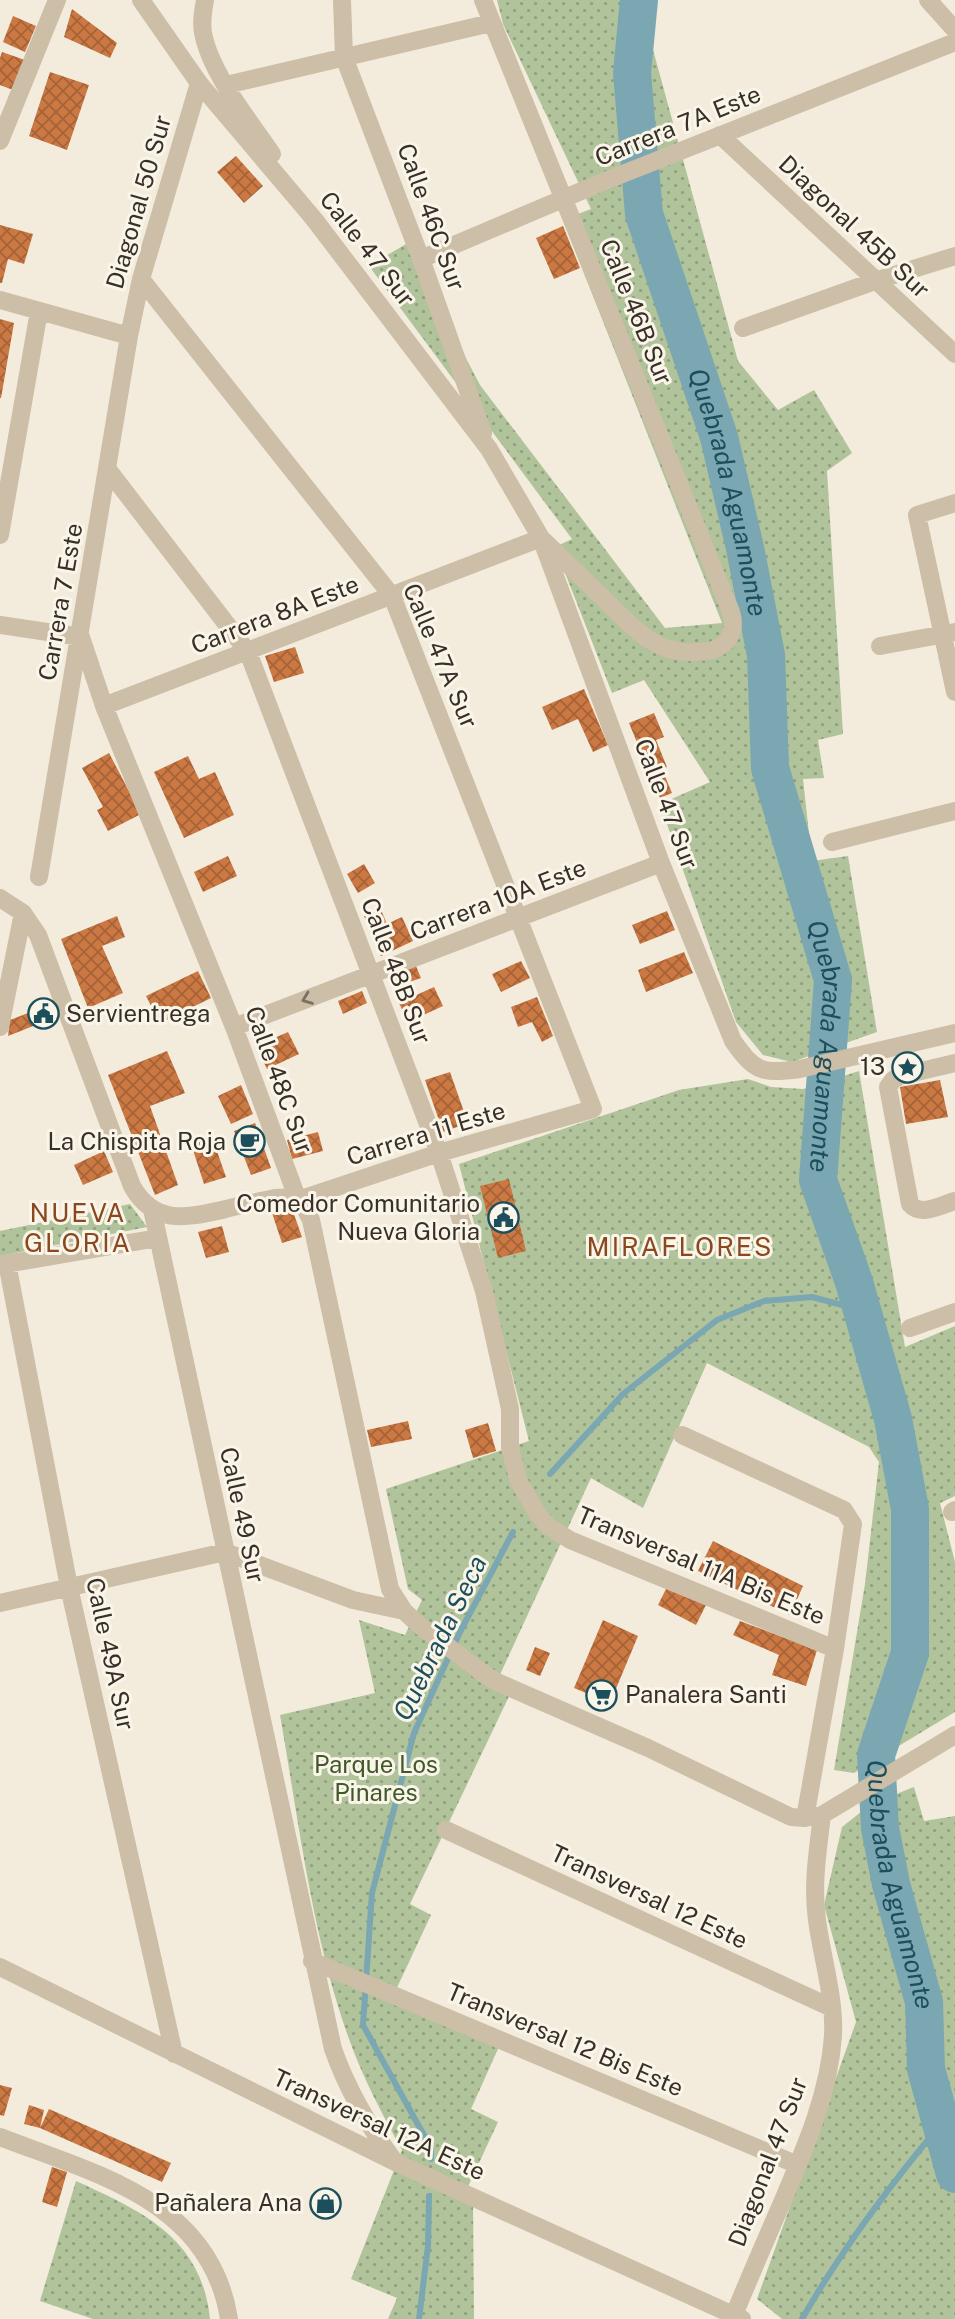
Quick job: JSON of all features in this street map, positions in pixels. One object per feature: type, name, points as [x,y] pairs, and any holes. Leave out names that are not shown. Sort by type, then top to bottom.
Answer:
[{"type":"street","points":[[0,141],[57,0]]},
{"type":"street","name":"Calle 47 Sur","points":[[141,0],[199,82],[314,219],[489,449],[541,538],[661,863],[733,1041],[754,1067],[768,1070],[800,1069],[955,1033]]},
{"type":"street","points":[[205,0],[203,32],[212,57],[226,85],[314,219]]},
{"type":"street","name":"Calle 46C Sur","points":[[342,0],[345,57],[489,449]]},
{"type":"street","name":"Calle 46B Sur","points":[[483,0],[731,612],[733,626],[725,642]]},
{"type":"street","points":[[928,0],[955,30]]},
{"type":"street","points":[[226,85],[491,23]]},
{"type":"street","name":"Carrera 7A Este","points":[[421,259],[684,149],[955,43]]},
{"type":"street","name":"Diagonal 50 Sur","points":[[129,335],[141,279],[199,82]]},
{"type":"street","name":"Diagonal 45B Sur","points":[[720,135],[955,354]]},
{"type":"street","points":[[743,328],[955,256]]},
{"type":"street","name":"Calle 47A Sur","points":[[141,279],[392,596],[593,1109]]},
{"type":"street","points":[[0,300],[129,335]]},
{"type":"street","points":[[0,535],[39,311]]},
{"type":"street","name":"Carrera 7 Este","points":[[40,877],[109,471],[129,335]]},
{"type":"street","name":"Calle 48B Sur","points":[[109,471],[247,652],[439,1153],[484,1291],[510,1409],[513,1465],[527,1498],[548,1526]]},
{"type":"street","points":[[955,503],[917,515],[948,634],[955,692]]},
{"type":"street","name":"Calle 47 Sur","points":[[541,538],[651,642],[675,652],[688,653],[713,650],[725,642]]},
{"type":"street","name":"Carrera 8A Este","points":[[104,706],[541,538]]},
{"type":"street","points":[[0,625],[80,637]]},
{"type":"street","points":[[880,646],[948,634]]},
{"type":"street","name":"Calle 48C Sur","points":[[80,637],[104,706],[234,1027],[298,1200],[309,1213],[390,1589],[411,1618]]},
{"type":"street","points":[[832,842],[955,811]]},
{"type":"street","name":"Carrera 10A Este","points":[[234,1027],[661,863]]},
{"type":"street","name":"Calle 49 Sur","points":[[0,898],[23,913],[46,951],[132,1186],[137,1195],[152,1209],[333,2049],[342,2076],[368,2123],[396,2162]]},
{"type":"street","points":[[0,1027],[23,913]]},
{"type":"street","points":[[955,1063],[900,1076],[888,1087],[910,1204],[920,1211],[955,1201]]},
{"type":"street","name":"Carrera 11 Este","points":[[152,1209],[183,1218],[275,1198],[298,1200],[439,1153],[593,1109]]},
{"type":"street","points":[[4,1264],[158,1238]]},
{"type":"street","name":"Calle 49A Sur","points":[[4,1264],[69,1587],[174,2054]]},
{"type":"street","points":[[910,1328],[955,1311]]},
{"type":"street","name":"Diagonal 47 Sur","points":[[682,1435],[844,1510],[853,1524],[814,1817],[817,1919],[832,2008],[833,2035],[827,2078],[820,2107],[738,2317]]},
{"type":"street","name":"Transversal 11A Bis Este","points":[[548,1526],[570,1540],[835,1649]]},
{"type":"street","points":[[0,1603],[225,1552],[411,1618],[484,1674],[512,1690],[648,1748],[779,1812],[814,1817],[841,1804],[955,1735]]},
{"type":"street","name":"Transversal 12 Este","points":[[446,1830],[832,2008]]},
{"type":"street","name":"Transversal 12 Bis Este","points":[[312,1961],[798,2165]]},
{"type":"street","name":"Transversal 12A Este","points":[[0,1967],[396,2162],[738,2317]]},
{"type":"street","points":[[0,2137],[80,2168],[146,2198],[176,2219],[203,2249],[220,2281],[229,2319]]},
{"type":"green space","points":[[497,0],[649,0],[646,24],[738,361],[778,410],[814,390],[852,453],[827,471],[843,734],[818,740],[824,778],[803,779],[812,861],[848,856],[877,1032],[792,1062],[763,1055],[736,1022],[660,804],[710,782],[644,680],[612,693],[555,547],[572,539],[369,266],[406,244],[480,385],[665,628],[722,623],[563,220],[591,209],[503,24]]},
{"type":"green space","name":"Parque Los Pinares","points":[[859,1071],[905,1347],[955,1326],[955,1496],[940,1503],[955,1562],[955,1712],[854,1773],[834,1770],[865,1584],[879,1462],[869,1447],[707,1363],[643,1508],[591,1478],[497,1681],[512,1690],[410,1904],[431,1915],[394,1994],[502,2040],[471,2109],[498,2122],[465,2193],[473,2197],[474,2319],[388,2319],[397,2298],[351,2279],[402,2150],[360,2068],[336,2000],[316,1920],[280,1715],[375,1693],[359,1620],[405,1635],[422,1600],[408,1589],[386,1489],[529,1441],[459,1164],[679,1090],[748,1079],[771,1087],[803,1089]]},
{"type":"green space","points":[[130,1204],[147,1227],[0,1256],[0,1231]]},
{"type":"green space","points":[[914,1787],[924,1821],[955,1816],[955,2319],[782,2319],[757,2299],[856,2022],[824,1905],[842,1827],[871,1804]]},
{"type":"green space","points":[[76,2181],[124,2204],[165,2231],[195,2267],[205,2291],[210,2319],[93,2319],[40,2301]]},
{"type":"building","points":[[72,9],[117,43],[110,58],[64,37]]},
{"type":"building","points":[[13,16],[36,26],[25,52],[3,42]]},
{"type":"building","points":[[2,52],[25,60],[13,90],[0,85]]},
{"type":"building","points":[[50,72],[89,85],[67,150],[29,136]]},
{"type":"building","points":[[236,156],[263,186],[244,203],[217,172]]},
{"type":"building","points":[[0,225],[33,234],[24,264],[8,259],[2,283],[0,283]]},
{"type":"building","points":[[563,226],[580,268],[554,279],[536,238]]},
{"type":"building","points":[[0,319],[14,323],[1,398],[0,398]]},
{"type":"building","points":[[295,647],[304,673],[274,682],[265,656]]},
{"type":"building","points":[[584,689],[608,745],[593,752],[578,719],[552,730],[542,707]]},
{"type":"building","points":[[654,713],[664,737],[656,740],[667,767],[662,769],[672,793],[660,798],[629,723]]},
{"type":"building","points":[[109,753],[141,814],[108,831],[97,810],[103,807],[82,768]]},
{"type":"building","points":[[188,756],[199,779],[215,772],[234,815],[184,838],[154,772]]},
{"type":"building","points":[[228,856],[237,876],[203,892],[194,872]]},
{"type":"building","points":[[364,864],[375,883],[358,893],[347,874]]},
{"type":"building","points":[[381,910],[387,924],[402,917],[413,941],[381,956],[364,916]]},
{"type":"building","points":[[667,911],[675,930],[640,944],[632,925]]},
{"type":"building","points":[[117,916],[125,937],[102,946],[123,993],[88,1008],[61,939]]},
{"type":"building","points":[[684,952],[693,973],[646,992],[638,970]]},
{"type":"building","points":[[521,961],[530,978],[501,992],[492,974]]},
{"type":"building","points":[[416,966],[421,978],[398,986],[394,974]]},
{"type":"building","points":[[198,971],[211,998],[160,1023],[146,996]]},
{"type":"building","points":[[434,987],[443,1006],[408,1022],[399,1003]]},
{"type":"building","points":[[362,991],[367,1003],[343,1014],[338,1001]]},
{"type":"building","points":[[537,997],[553,1036],[542,1042],[532,1022],[518,1027],[511,1007]]},
{"type":"building","points":[[51,1004],[56,1017],[8,1036],[10,1020]]},
{"type":"building","points":[[288,1032],[299,1054],[267,1069],[256,1046]]},
{"type":"building","points":[[167,1051],[185,1093],[150,1106],[178,1185],[155,1195],[108,1075]]},
{"type":"building","points":[[450,1072],[468,1123],[443,1132],[425,1080]]},
{"type":"building","points":[[940,1080],[948,1117],[906,1124],[900,1087]]},
{"type":"building","points":[[241,1085],[253,1114],[231,1124],[218,1096]]},
{"type":"building","points":[[255,1123],[271,1168],[251,1175],[234,1131]]},
{"type":"building","points":[[318,1132],[323,1151],[292,1159],[287,1140]]},
{"type":"building","points":[[212,1137],[226,1177],[204,1184],[191,1144]]},
{"type":"building","points":[[104,1151],[113,1172],[83,1185],[74,1165]]},
{"type":"building","name":"Comedor Comunitario Nueva Gloria","points":[[509,1179],[526,1251],[498,1258],[480,1186]]},
{"type":"building","points":[[291,1206],[302,1237],[282,1243],[272,1213]]},
{"type":"building","points":[[222,1226],[229,1252],[206,1258],[198,1232]]},
{"type":"building","points":[[408,1421],[412,1439],[371,1447],[367,1430]]},
{"type":"building","points":[[488,1423],[496,1451],[473,1458],[465,1430]]},
{"type":"building","points":[[713,1541],[803,1586],[790,1615],[698,1571]]},
{"type":"building","points":[[668,1585],[706,1605],[696,1625],[658,1605]]},
{"type":"building","points":[[603,1620],[638,1636],[610,1703],[574,1688]]},
{"type":"building","points":[[740,1621],[817,1650],[806,1686],[772,1675],[779,1655],[733,1635]]},
{"type":"building","points":[[535,1647],[550,1653],[540,1676],[526,1670]]},
{"type":"building","points":[[0,2085],[12,2088],[4,2116],[0,2115]]},
{"type":"building","points":[[29,2105],[44,2110],[40,2128],[24,2124]]},
{"type":"building","points":[[49,2109],[171,2163],[162,2182],[40,2128]]},
{"type":"building","points":[[52,2167],[67,2172],[57,2207],[42,2202]]},
{"type":"waterway","name":"Quebrada Aguamonte","points":[[639,0],[632,73],[644,214],[719,437],[745,548],[766,655],[770,768],[833,980],[818,1180],[854,1282],[893,1419],[910,1509],[910,1653],[876,1755],[880,1828],[891,1884],[924,2002],[926,2069],[955,2174]]},
{"type":"waterway","name":"Quebrada Seca","points":[[550,1474],[623,1394],[717,1320],[764,1301],[812,1297],[861,1310]]},
{"type":"waterway","name":"Quebrada Seca","points":[[431,2159],[431,2148],[363,2025],[372,1893],[414,1733],[460,1632],[513,1532]]},
{"type":"waterway","points":[[802,2319],[867,2218],[941,2124]]},
{"type":"waterway","name":"Quebrada Seca","points":[[419,2319],[428,2246],[429,2196]]},
{"type":"place","name":"Servientrega","points":[[43,1014]]},
{"type":"place","name":"13","points":[[908,1067]]},
{"type":"place","name":"La Chispita Roja","points":[[249,1142]]},
{"type":"place","name":"Comedor Comunitario Nueva Gloria","points":[[503,1218]]},
{"type":"place","name":"Panalera Santi","points":[[602,1695]]},
{"type":"place","name":"Pañalera Ana","points":[[325,2203]]},
{"type":"district","name":"NUEVA GLORIA","points":[[78,1228]]},
{"type":"district","name":"MIRAFLORES","points":[[680,1247]]}]
